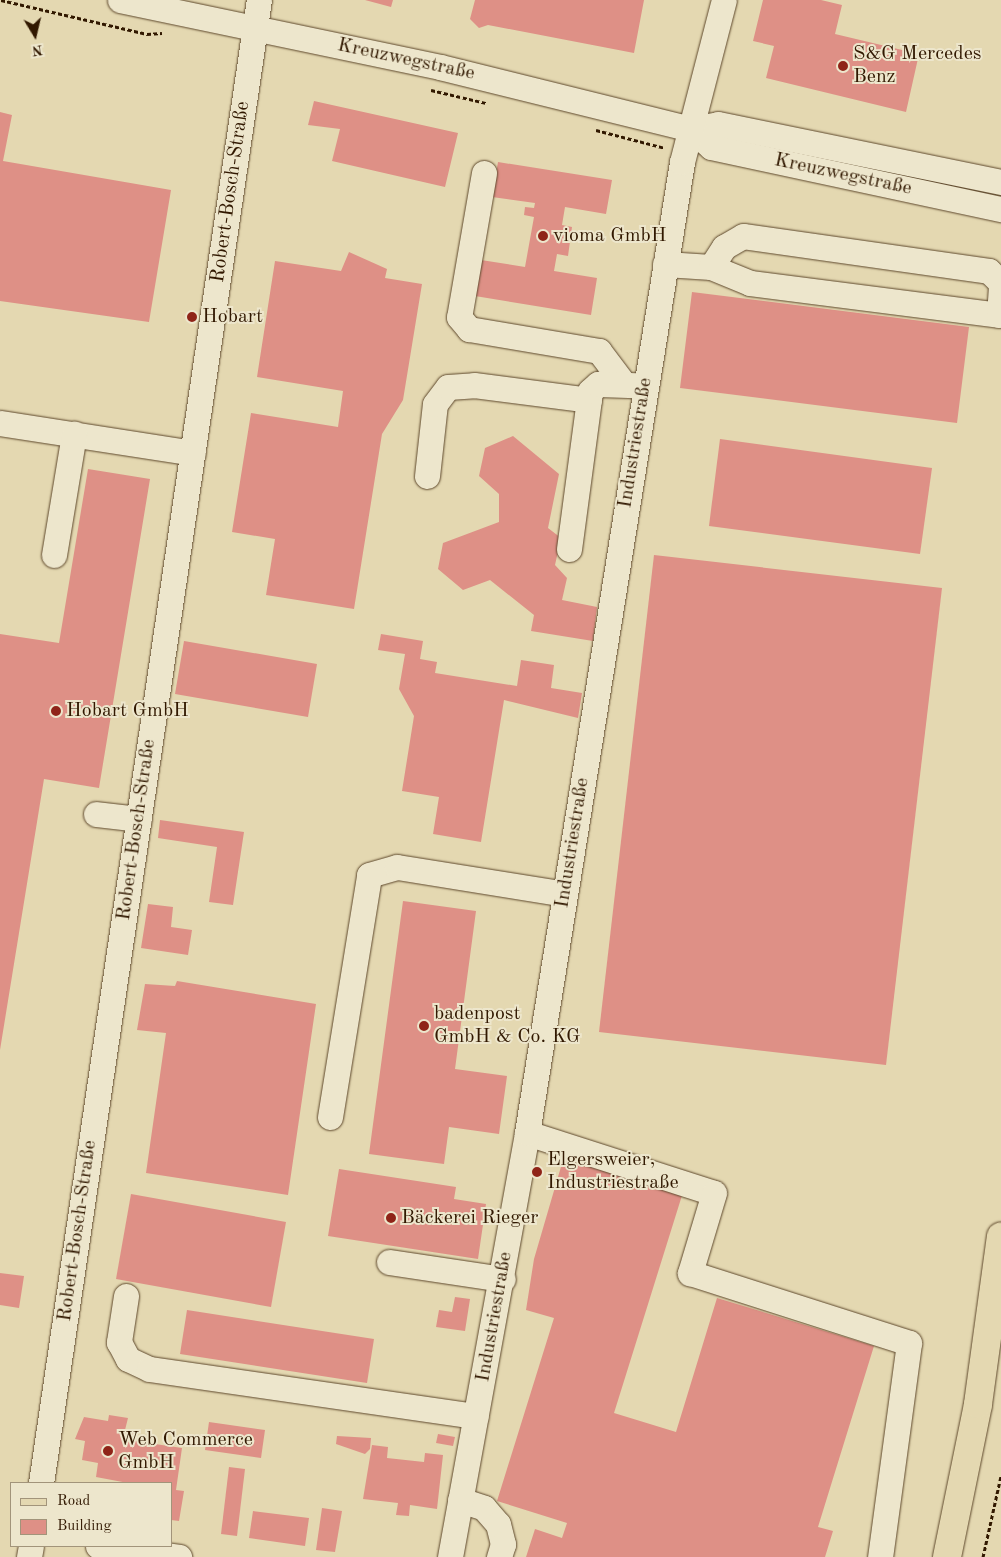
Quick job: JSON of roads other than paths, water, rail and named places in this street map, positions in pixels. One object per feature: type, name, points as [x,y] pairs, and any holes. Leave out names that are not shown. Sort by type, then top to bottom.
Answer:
[{"type":"main road","points":[[946,1557],[978,1404],[1001,1237]]},
{"type":"street","name":"Kreuzwegstraße","points":[[120,0],[440,67],[691,129],[718,124],[1001,182]]},
{"type":"street","name":"Robert-Bosch-Straße","points":[[41,1482],[259,0]]},
{"type":"street","name":"Industriestraße","points":[[450,1557],[503,1279],[565,894],[635,385],[665,264],[683,154],[724,0]]},
{"type":"street","name":"Kreuzwegstraße","points":[[691,129],[711,147],[1001,209]]},
{"type":"street","points":[[484,173],[459,317],[469,329],[599,351],[635,385]]},
{"type":"street","points":[[665,264],[711,267],[750,283],[949,312],[999,315],[1001,284],[989,271],[743,236],[724,247],[711,267]]},
{"type":"street","points":[[569,549],[589,400],[598,384],[635,385]]},
{"type":"street","points":[[427,476],[435,404],[448,387],[474,385],[589,400]]},
{"type":"street","points":[[1,430],[74,434],[193,453]]},
{"type":"street","points":[[54,555],[74,434]]},
{"type":"street","points":[[96,814],[139,819]]},
{"type":"street","points":[[330,1116],[369,875],[397,867],[565,894]]},
{"type":"street","points":[[527,1133],[714,1193],[690,1273],[909,1342],[880,1557]]},
{"type":"street","points":[[389,1262],[503,1279]]},
{"type":"street","points":[[126,1296],[119,1342],[128,1359],[149,1369],[476,1416]]},
{"type":"street","points":[[460,1500],[484,1508],[498,1524],[503,1544],[499,1557]]},
{"type":"street","points":[[105,1547],[179,1557]]},
{"type":"place","name":"S&G Mercedes Benz","points":[[843,66]]},
{"type":"place","name":"vioma GmbH","points":[[543,236]]},
{"type":"place","name":"Hobart","points":[[192,317]]},
{"type":"place","name":"Hobart GmbH","points":[[56,711]]},
{"type":"place","name":"badenpost GmbH & Co. KG","points":[[424,1026]]},
{"type":"place","name":"Elgersweier, Industriestraße","points":[[537,1172]]},
{"type":"place","name":"Bäckerei Rieger","points":[[391,1218]]},
{"type":"place","name":"Web Commerce GmbH","points":[[108,1451]]}]
